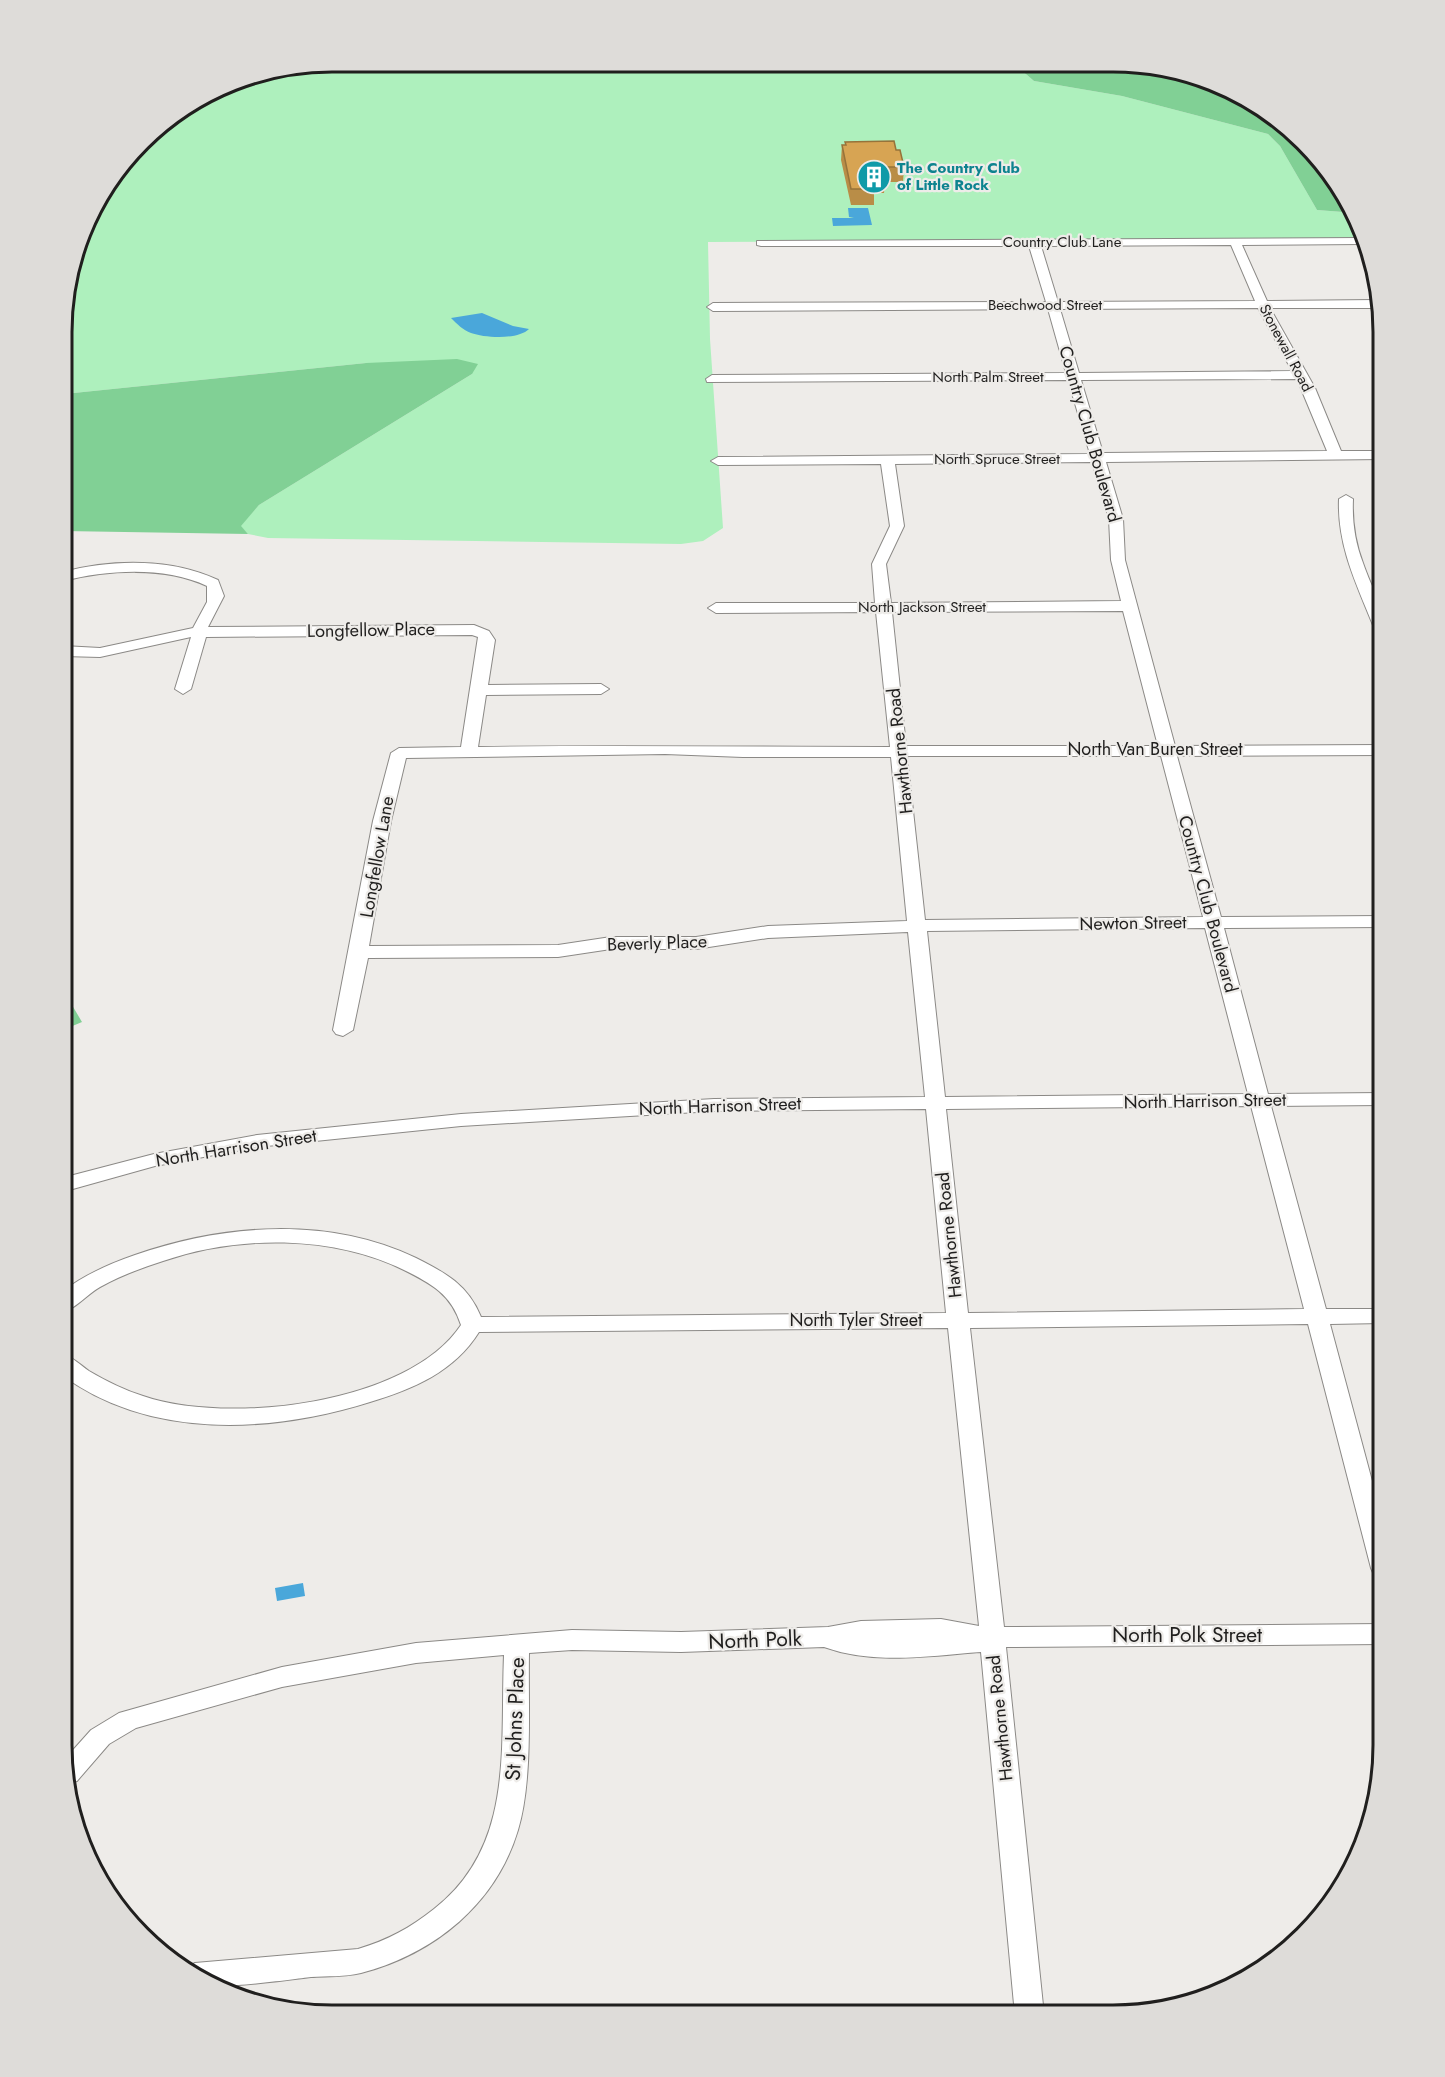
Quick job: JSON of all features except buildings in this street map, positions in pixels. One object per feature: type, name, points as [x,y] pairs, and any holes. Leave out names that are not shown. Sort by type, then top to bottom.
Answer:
[{"type":"street","name":"Stonewall Road","points":[[1235,241],[1262,304],[1300,375],[1336,456]]},
{"type":"street","name":"Country Club Lane","points":[[761,243],[1356,241]]},
{"type":"street","name":"Country Club Boulevard","points":[[1034,242],[1116,519],[1118,560],[1129,606],[1373,1530]]},
{"type":"street","name":"Beechwood Street","points":[[713,307],[1371,304]]},
{"type":"street","name":"North Palm Street","points":[[712,379],[1300,375]]},
{"type":"street","name":"North Spruce Street","points":[[718,461],[1373,455]]},
{"type":"street","name":"Hawthorne Road","points":[[888,459],[897,525],[894,536],[883,550],[880,559],[883,608],[958,1319],[970,1411],[1029,2005]]},
{"type":"street","points":[[1346,499],[1345,510],[1351,554],[1373,595]]},
{"type":"street","points":[[72,574],[88,570],[118,567],[206,579],[213,583],[216,591],[212,609],[198,632],[199,639],[183,689]]},
{"type":"street","name":"North Jackson Street","points":[[716,608],[1129,606]]},
{"type":"street","name":"Longfellow Place","points":[[198,632],[474,630],[484,634],[487,640],[470,750]]},
{"type":"street","points":[[72,652],[114,652],[181,633],[198,632]]},
{"type":"street","points":[[479,692],[490,689],[601,689]]},
{"type":"street","name":"North Van Buren Street","points":[[899,751],[1167,748],[1373,750]]},
{"type":"street","points":[[470,750],[899,751]]},
{"type":"street","name":"Longfellow Lane","points":[[343,1030],[360,952],[388,795],[399,753],[470,750]]},
{"type":"street","name":"Newton Street","points":[[918,926],[1373,921]]},
{"type":"street","name":"Beverly Place","points":[[360,952],[558,951],[611,943],[696,943],[768,932],[918,926]]},
{"type":"street","name":"North Harrison Street","points":[[72,1182],[154,1160],[257,1141],[401,1125],[714,1105],[1373,1100]]},
{"type":"street","points":[[72,1296],[82,1288],[113,1272],[156,1255],[215,1242],[257,1238],[300,1238],[363,1247],[421,1269],[452,1287],[462,1301],[472,1325],[446,1357],[418,1375],[356,1399],[283,1415],[207,1416],[148,1406],[118,1396],[72,1370]]},
{"type":"street","name":"North Tyler Street","points":[[472,1325],[1373,1316]]},
{"type":"street","name":"North Polk Street","points":[[828,1637],[840,1644],[881,1646],[981,1642],[992,1638],[1043,1635],[1373,1634]]},
{"type":"street","name":"North Polk","points":[[517,1644],[572,1640],[681,1642],[828,1637]]},
{"type":"street","name":"St Johns Place","points":[[73,1767],[100,1737],[113,1727],[168,1708],[282,1677],[386,1658],[517,1644],[513,1791],[505,1829],[493,1861],[477,1886],[455,1909],[418,1938],[389,1952],[358,1961],[209,1974]]},
{"type":"green space","name":"The Country Club of Little Rock","points":[[332,72],[1024,72],[1034,81],[1122,96],[1268,134],[1280,146],[1317,210],[1343,212],[1355,238],[708,242],[710,339],[723,528],[703,541],[681,544],[268,538],[248,534],[240,526],[259,505],[472,374],[366,363],[72,393],[74,298],[81,265],[92,233],[107,202],[148,148],[188,116],[217,99],[265,81],[298,74]]},
{"type":"green space","points":[[1024,72],[1147,74],[1180,81],[1212,92],[1257,116],[1297,148],[1319,174],[1343,212],[1317,210],[1280,146],[1268,134],[1122,96],[1034,81]]},
{"type":"green space","points":[[457,359],[478,364],[472,374],[259,505],[241,526],[248,534],[72,531],[72,393],[366,363]]},
{"type":"green space","points":[[72,1005],[82,1022],[72,1026]]},
{"type":"water","points":[[848,208],[868,208],[872,225],[833,226],[832,218],[854,218],[849,217]]},
{"type":"water","points":[[482,313],[513,326],[529,329],[517,335],[484,336],[468,332],[451,318]]},
{"type":"water","points":[[303,1583],[305,1596],[277,1601],[275,1588]]},
{"type":"place","name":"The Country Club of Little Rock","points":[[874,177]]}]
